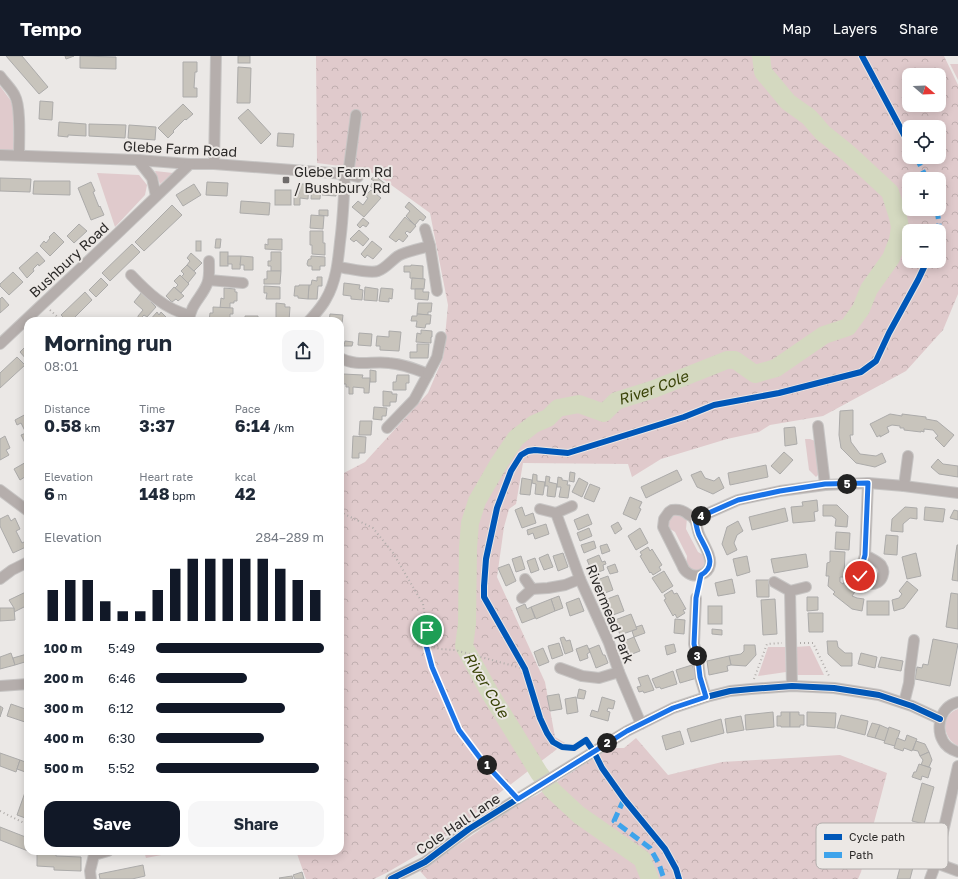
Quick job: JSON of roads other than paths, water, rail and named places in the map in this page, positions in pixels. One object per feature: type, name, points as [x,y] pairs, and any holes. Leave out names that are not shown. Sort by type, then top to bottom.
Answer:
[{"type":"street","points":[[214,164],[216,56]]},
{"type":"street","points":[[0,76],[12,90],[19,107],[20,156]]},
{"type":"street","points":[[313,317],[327,299],[338,267],[344,206],[350,175],[356,115]]},
{"type":"street","name":"Glebe Farm Road","points":[[0,155],[214,164],[350,175]]},
{"type":"street","points":[[138,160],[152,178],[156,196]]},
{"type":"street","name":"Bushbury Road","points":[[28,317],[190,164]]},
{"type":"street","points":[[425,229],[430,246],[437,291]]},
{"type":"street","points":[[338,267],[377,272],[398,256],[430,246]]},
{"type":"street","points":[[189,317],[195,302],[207,286],[209,280],[208,261]]},
{"type":"street","points":[[131,275],[142,287],[160,302],[187,317]]},
{"type":"street","points":[[209,280],[243,283]]},
{"type":"street","name":"Bushbury Road","points":[[0,344],[24,321]]},
{"type":"street","points":[[386,428],[414,400],[437,357],[441,337]]},
{"type":"street","points":[[344,360],[352,363],[389,363],[408,366],[428,374]]},
{"type":"street","points":[[818,426],[825,484]]},
{"type":"street","points":[[904,486],[908,456]]},
{"type":"street","points":[[865,555],[868,483]]},
{"type":"street","points":[[695,519],[738,500],[780,491],[825,484],[868,483],[958,493]]},
{"type":"street","points":[[0,490],[24,508]]},
{"type":"street","points":[[540,509],[556,513],[572,506]]},
{"type":"street","points":[[672,510],[684,511],[695,519],[698,532],[710,559],[709,568],[701,575],[691,574],[684,570],[663,527],[664,519],[672,510]]},
{"type":"street","name":"Rivermead Park","points":[[556,513],[580,580],[609,643],[619,672],[641,724]]},
{"type":"street","points":[[0,579],[12,570],[24,564]]},
{"type":"street","points":[[525,578],[532,589]]},
{"type":"street","points":[[522,598],[532,589],[565,585],[580,580]]},
{"type":"street","points":[[774,582],[790,591],[806,587]]},
{"type":"street","points":[[790,591],[792,686]]},
{"type":"street","points":[[696,598],[694,644],[700,677],[706,697]]},
{"type":"street","points":[[904,703],[909,683],[914,640]]},
{"type":"street","points":[[560,668],[582,676],[599,678],[619,672]]},
{"type":"street","points":[[0,686],[24,684]]},
{"type":"street","name":"Cole Hall Lane","points":[[391,879],[425,862],[469,829],[627,731],[673,708],[706,697],[730,691],[792,686],[834,688],[879,695],[912,706],[940,719]]},
{"type":"street","points":[[958,702],[947,708],[940,719],[939,730],[943,741],[950,749],[958,752]]},
{"type":"street","points":[[945,823],[958,766]]},
{"type":"street","points":[[92,879],[90,871],[94,855]]},
{"type":"street","points":[[948,867],[958,871]]},
{"type":"street","points":[[930,879],[934,869]]},
{"type":"waterway","name":"River Cole","points":[[650,879],[642,859],[579,815],[552,790],[539,773],[491,695],[464,646],[467,624],[468,548],[470,523],[477,501],[499,463],[516,438],[534,424],[548,418],[558,408],[579,404],[604,413],[616,401],[654,389],[727,360],[735,360],[755,374],[776,368],[824,335],[848,327],[861,309],[869,289],[891,258],[898,240],[900,227],[890,192],[848,153],[823,133],[809,117],[788,102],[763,72],[761,56]]},
{"type":"place","name":"Glebe Farm Rd / Bushbury Rd","points":[[286,180]]}]
